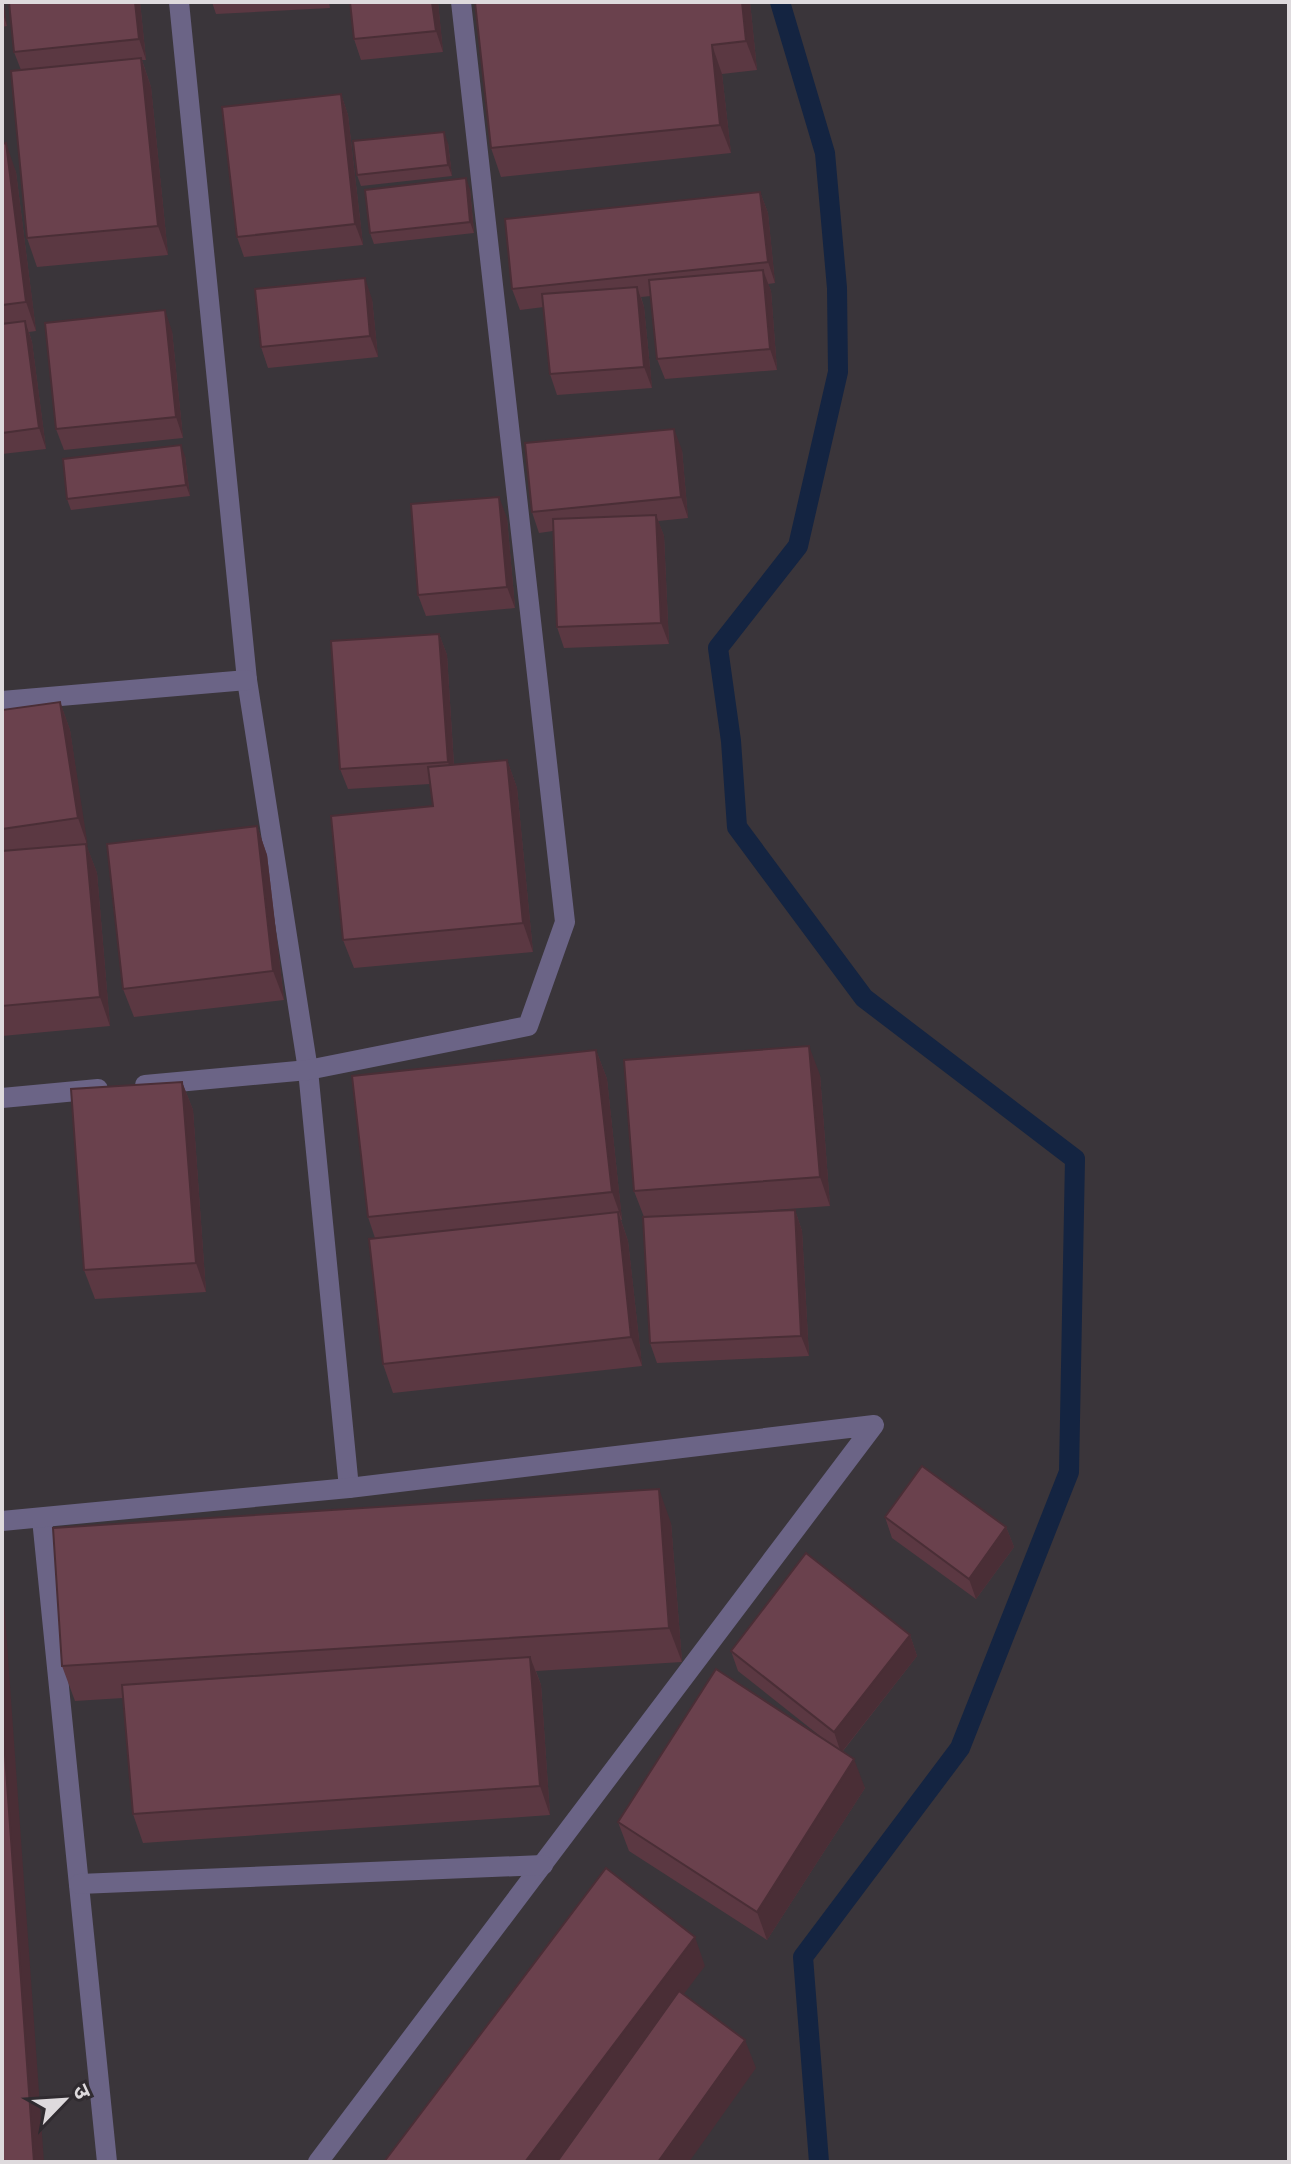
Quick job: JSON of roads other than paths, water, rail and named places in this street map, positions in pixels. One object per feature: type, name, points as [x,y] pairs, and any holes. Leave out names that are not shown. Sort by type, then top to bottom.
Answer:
[{"type":"street","points":[[179,2],[247,680],[308,1070],[349,1488]]},
{"type":"street","points":[[2,1098],[308,1070],[528,1026],[565,922],[461,2]]},
{"type":"street","points":[[2,701],[247,680]]},
{"type":"street","points":[[2,1521],[349,1488],[874,1425],[318,2162]]},
{"type":"street","points":[[42,1519],[107,2162]]},
{"type":"street","points":[[79,1884],[543,1865]]},
{"type":"waterway","points":[[780,2],[825,153],[837,288],[838,372],[798,546],[718,648],[731,741],[737,827],[864,998],[1075,1159],[1069,1472],[960,1748],[803,1957],[819,2162]]}]
